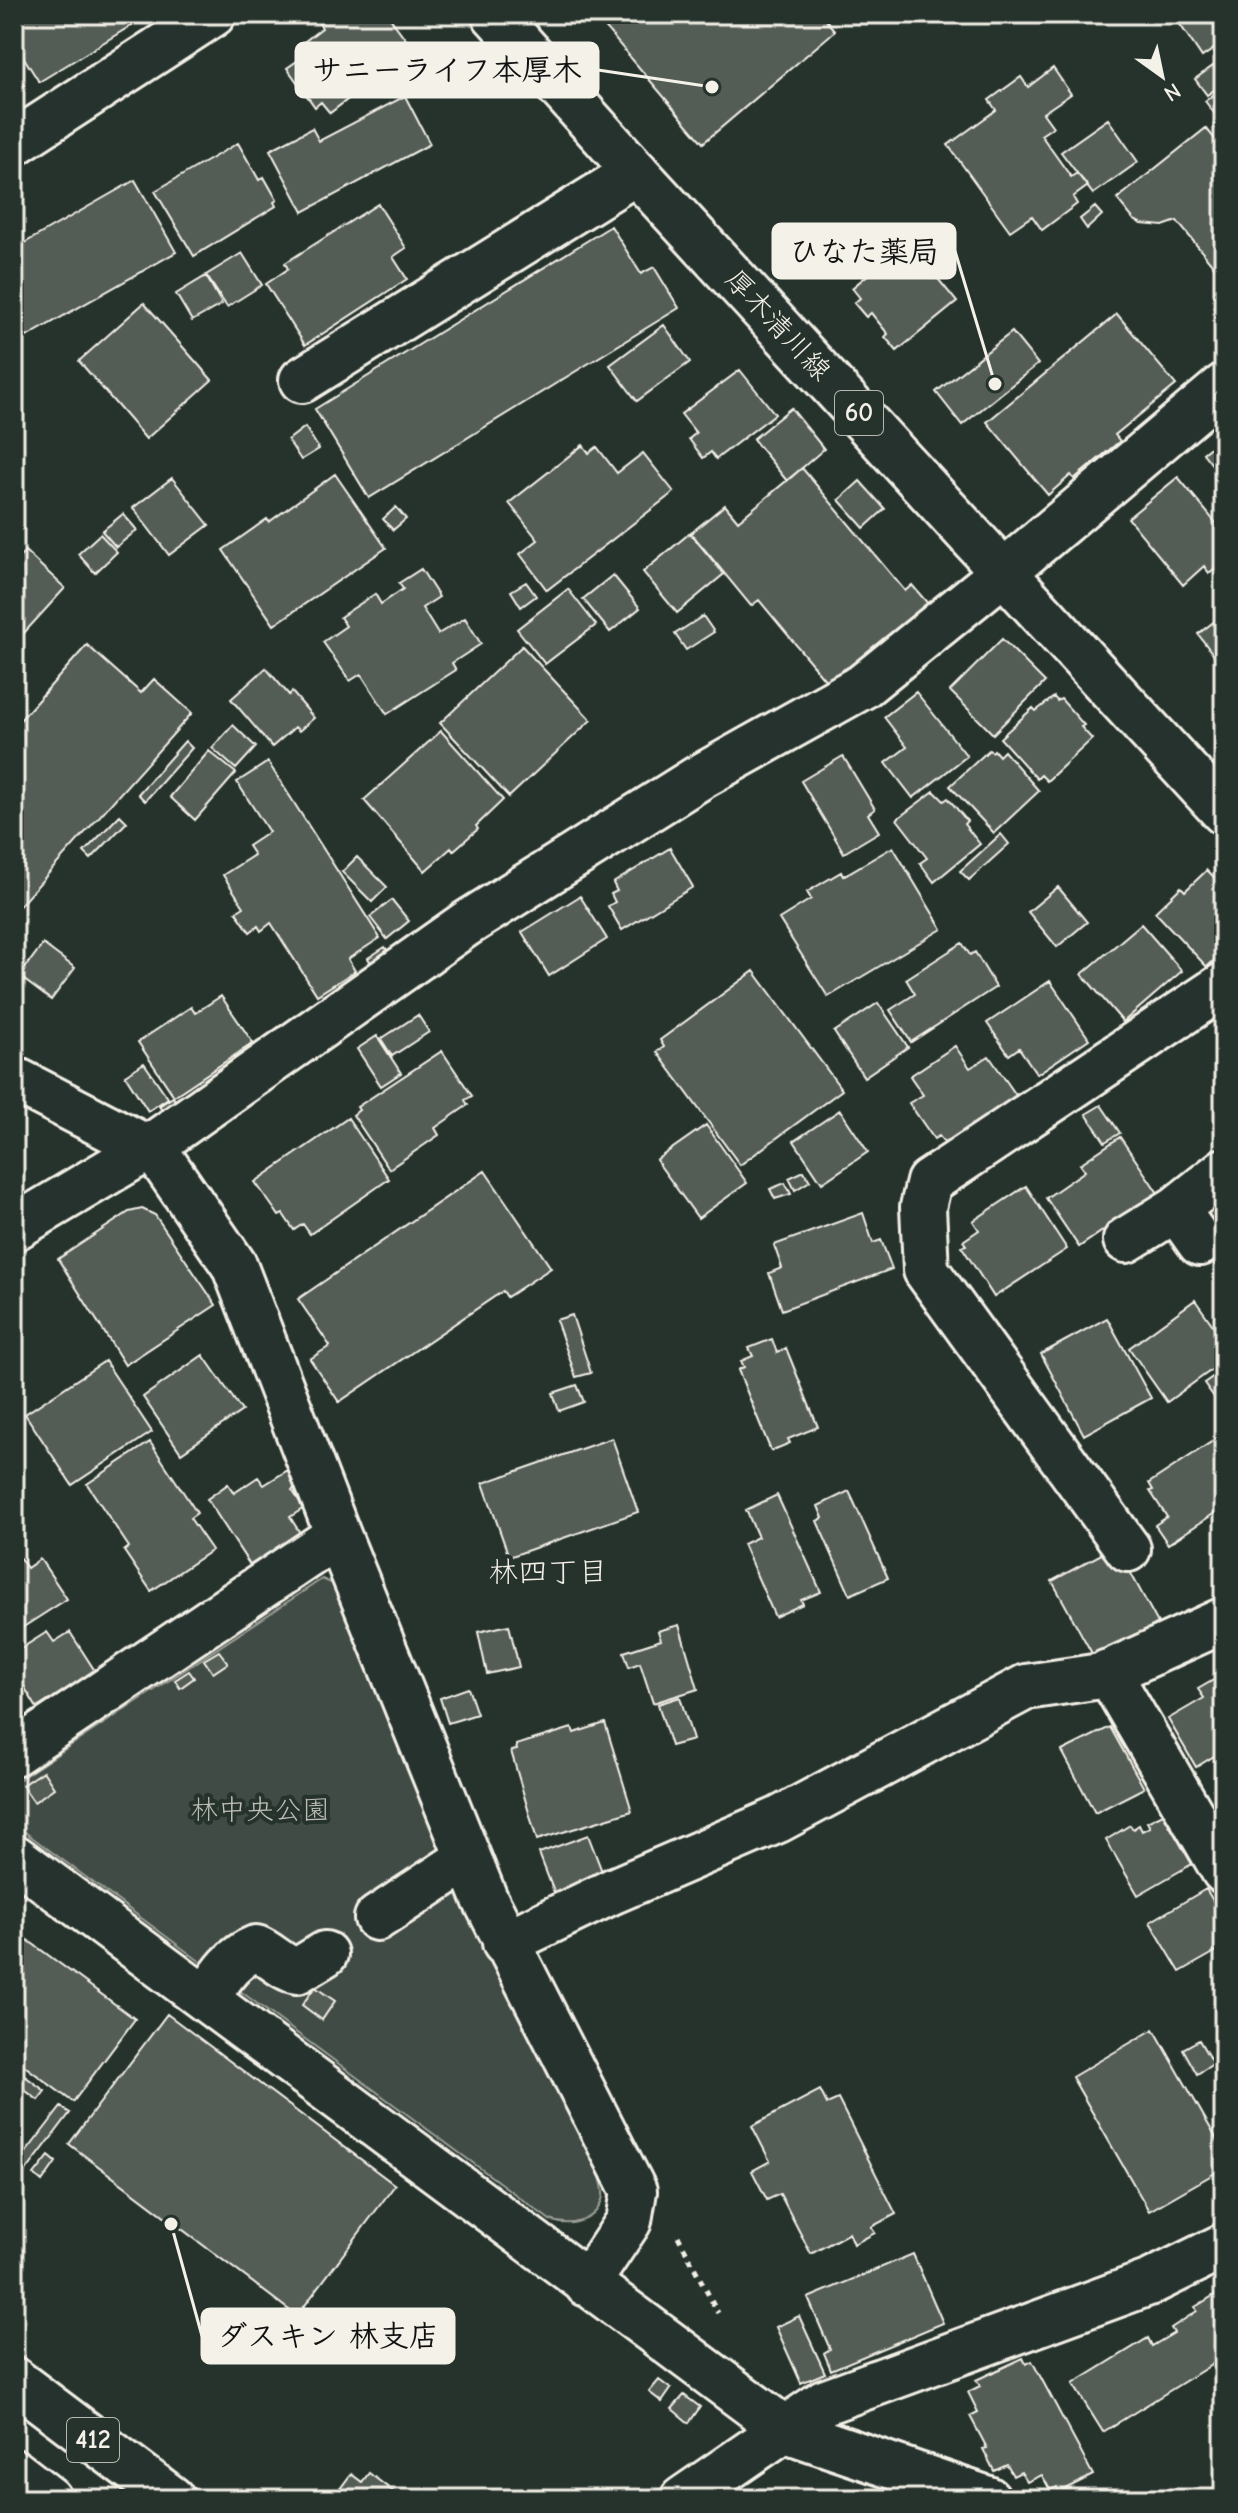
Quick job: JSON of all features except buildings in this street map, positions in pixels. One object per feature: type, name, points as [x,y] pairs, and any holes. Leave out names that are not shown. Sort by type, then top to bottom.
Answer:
[{"type":"main road","points":[[14,143],[213,14]]},
{"type":"main road","name":"厚木清川線","points":[[494,14],[1224,812]]},
{"type":"main road","points":[[302,380],[636,172]]},
{"type":"main road","points":[[14,1228],[150,1147],[466,924],[700,777],[863,686],[1224,386]]},
{"type":"main road","points":[[1128,1549],[926,1270],[923,1207],[929,1182],[1224,985]]},
{"type":"main road","points":[[14,1079],[150,1147],[234,1265],[468,1858],[505,1943],[634,2191],[629,2221],[587,2284]]},
{"type":"main road","points":[[896,1166],[923,1207]]},
{"type":"main road","points":[[1126,1240],[1188,1226],[1224,1171]]},
{"type":"main road","points":[[14,1753],[338,1535]]},
{"type":"main road","points":[[505,1943],[613,1891],[778,1820],[1026,1687],[1101,1676],[1224,1620]]},
{"type":"main road","points":[[1108,1672],[1224,1871]]},
{"type":"main road","points":[[14,1857],[786,2430],[988,2499]]},
{"type":"main road","points":[[377,1918],[468,1858]]},
{"type":"main road","points":[[206,1999],[228,1967],[242,1954],[256,1948],[271,1954],[288,1969],[297,1971],[325,1954]]},
{"type":"main road","points":[[683,2499],[824,2402],[1151,2282],[1224,2246]]},
{"type":"main road","name":"412","points":[[14,2380],[172,2499]]},
{"type":"main road","name":"412","points":[[14,2472],[49,2499]]},
{"type":"path","points":[[634,2191],[668,2214],[718,2313]]},
{"type":"green space","name":"林中央公園","points":[[322,1579],[338,1586],[497,1968],[598,2170],[603,2196],[590,2217],[575,2223],[550,2220],[14,1824],[14,1783]]},
{"type":"place","name":"サニーライフ本厚木","points":[[712,87]]},
{"type":"place","name":"ひなた薬局","points":[[995,384]]},
{"type":"place","name":"ダスキン 林支店","points":[[171,2224]]},
{"type":"district","name":"林四丁目","points":[[548,1572]]}]
